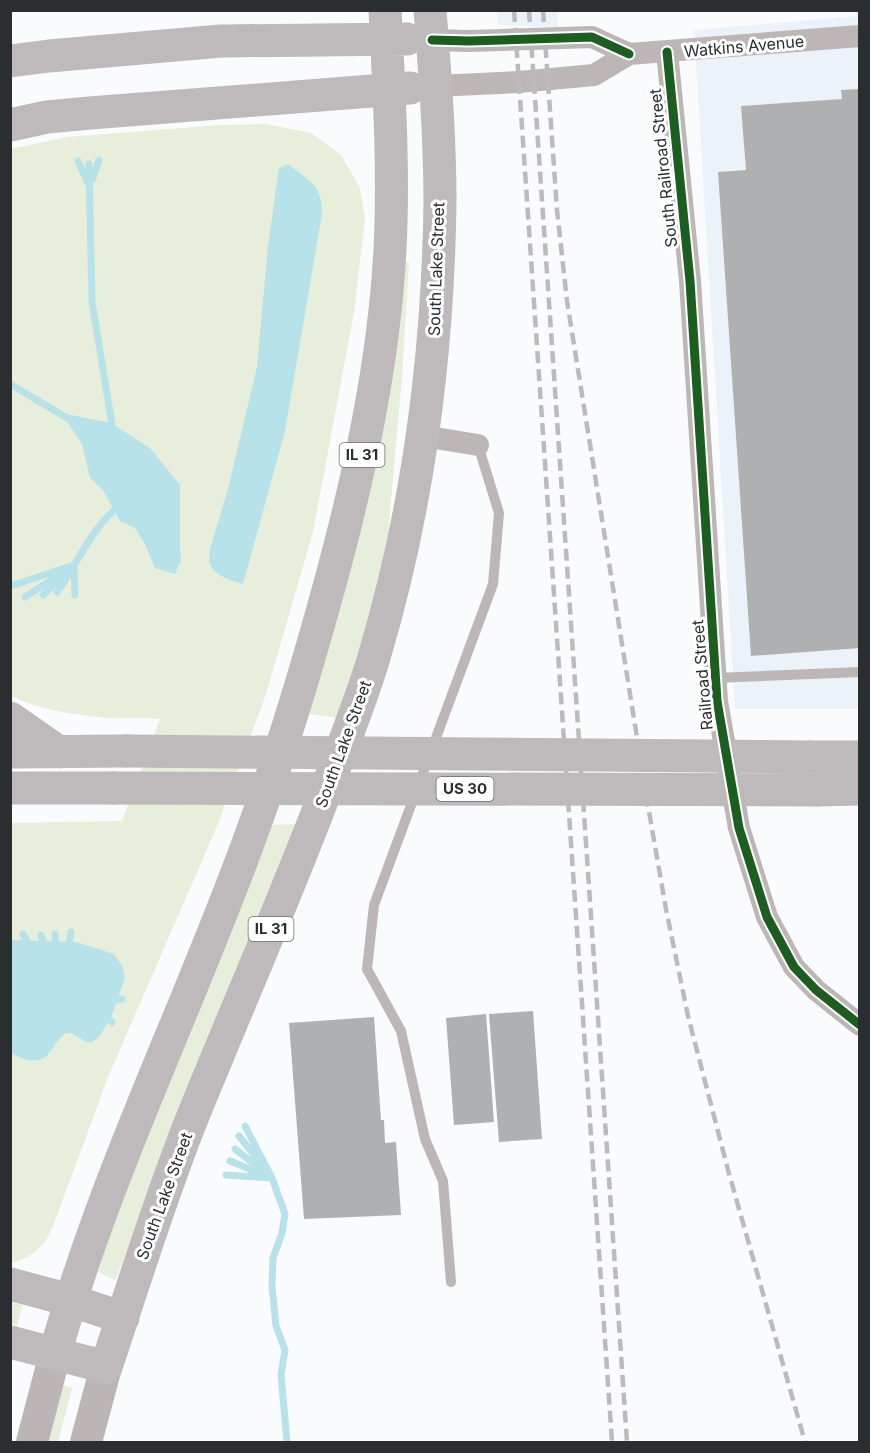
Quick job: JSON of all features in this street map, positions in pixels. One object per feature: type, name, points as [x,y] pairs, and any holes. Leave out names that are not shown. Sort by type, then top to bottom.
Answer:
[{"type":"main road","points":[[10,61],[386,24],[431,25]]},
{"type":"main road","name":"IL 31","points":[[32,1443],[70,1300],[130,1137],[252,834],[307,670],[339,553],[360,468],[383,324],[390,251],[392,172],[386,24]]},
{"type":"main road","name":"South Lake Street","points":[[86,1443],[105,1367],[146,1243],[188,1128],[305,847],[363,693],[385,616],[404,536],[423,436],[431,370],[438,272],[440,187],[431,25]]},
{"type":"main road","points":[[10,126],[47,117],[435,86]]},
{"type":"main road","points":[[10,718],[59,752]]},
{"type":"main road","name":"US 30","points":[[10,752],[860,757]]},
{"type":"main road","name":"US 30","points":[[10,788],[860,789]]},
{"type":"main road","points":[[10,1284],[70,1300],[123,1318]]},
{"type":"main road","points":[[10,1342],[105,1367]]},
{"type":"street","name":"Watkins Avenue","points":[[431,25],[469,41],[592,37],[629,54],[860,36]]},
{"type":"street","name":"South Railroad Street","points":[[667,52],[690,280]]},
{"type":"street","name":"Watkins Avenue","points":[[435,86],[519,82],[594,75],[629,54]]},
{"type":"street","name":"Railroad Street","points":[[690,280],[717,701],[739,828],[767,917],[794,967],[816,990],[860,1025]]},
{"type":"street","points":[[423,436],[478,445]]},
{"type":"lane","points":[[451,1282],[443,1181],[425,1139],[401,1032],[367,969],[374,905],[493,584],[499,513],[478,445]]},
{"type":"lane","points":[[716,678],[860,672]]},
{"type":"shaded area","points":[[497,11],[557,11],[558,27],[498,25]]},
{"type":"shaded area","points":[[859,16],[859,709],[735,709],[694,30]]},
{"type":"green space","points":[[266,124],[311,133],[341,155],[360,188],[365,219],[354,312],[313,532],[266,694],[218,824],[108,1077],[52,1229],[45,1242],[36,1251],[11,1263],[11,823],[122,821],[160,719],[108,718],[70,713],[34,705],[11,696],[11,149],[67,137],[221,125]]},
{"type":"green space","points":[[402,262],[409,262],[402,377],[388,534],[375,597],[338,718],[309,714]]},
{"type":"green space","points":[[298,824],[115,1280],[98,1272],[119,1208],[270,825]]},
{"type":"green space","points":[[10,1302],[22,1305],[17,1326],[11,1324]]},
{"type":"green space","points":[[62,1385],[72,1388],[58,1442],[46,1442]]},
{"type":"water","points":[[288,164],[313,184],[320,196],[322,214],[285,431],[243,584],[225,578],[214,571],[209,562],[210,549],[228,489],[257,367],[268,246],[279,168]]},
{"type":"water","points":[[61,413],[111,423],[150,448],[180,485],[181,560],[175,574],[155,568],[135,528],[120,521],[103,490],[90,478],[82,444]]},
{"type":"water","points":[[11,940],[76,942],[114,954],[122,966],[125,978],[111,1017],[99,1037],[92,1042],[86,1042],[72,1033],[66,1033],[42,1059],[25,1059],[11,1052]]},
{"type":"building","points":[[860,89],[860,648],[751,656],[718,172],[746,170],[741,106],[842,99],[841,90]]},
{"type":"building","points":[[533,1011],[542,1139],[499,1142],[489,1014]]},
{"type":"building","points":[[486,1014],[494,1122],[454,1125],[446,1018]]},
{"type":"building","points":[[374,1017],[381,1120],[384,1120],[385,1143],[396,1142],[401,1215],[304,1219],[289,1023]]},
{"type":"waterway","points":[[92,180],[99,160]]},
{"type":"waterway","points":[[78,161],[88,183]]},
{"type":"waterway","points":[[89,164],[92,302],[113,431]]},
{"type":"waterway","points":[[10,384],[67,418]]},
{"type":"waterway","points":[[57,592],[93,535],[120,505]]},
{"type":"waterway","points":[[11,586],[74,565]]},
{"type":"waterway","points":[[74,568],[75,595]]},
{"type":"waterway","points":[[25,597],[67,570]]},
{"type":"waterway","points":[[43,595],[61,577]]},
{"type":"waterway","points":[[68,950],[71,932]]},
{"type":"waterway","points":[[23,934],[31,948]]},
{"type":"waterway","points":[[55,934],[56,949]]},
{"type":"waterway","points":[[41,935],[45,949]]},
{"type":"waterway","points":[[108,1001],[122,999]]},
{"type":"waterway","points":[[102,1014],[112,1022]]},
{"type":"waterway","points":[[245,1126],[270,1174]]},
{"type":"waterway","points":[[239,1136],[261,1164]]},
{"type":"waterway","points":[[235,1149],[272,1178],[285,1214],[282,1233],[273,1258],[272,1287],[276,1326],[285,1350],[281,1375],[287,1442]]},
{"type":"waterway","points":[[230,1161],[264,1175]]},
{"type":"waterway","points":[[226,1175],[272,1178]]},
{"type":"railway","points":[[514,10],[612,1442]]},
{"type":"railway","points":[[529,10],[627,1442]]},
{"type":"railway","points":[[543,10],[557,210],[567,301],[666,909],[688,1016],[728,1170],[805,1442]]},
{"type":"cycle path","points":[[432,40],[592,37],[629,54]]},
{"type":"cycle path","points":[[667,52],[690,281],[717,701],[739,828],[767,917],[794,967],[816,990],[860,1025]]}]
